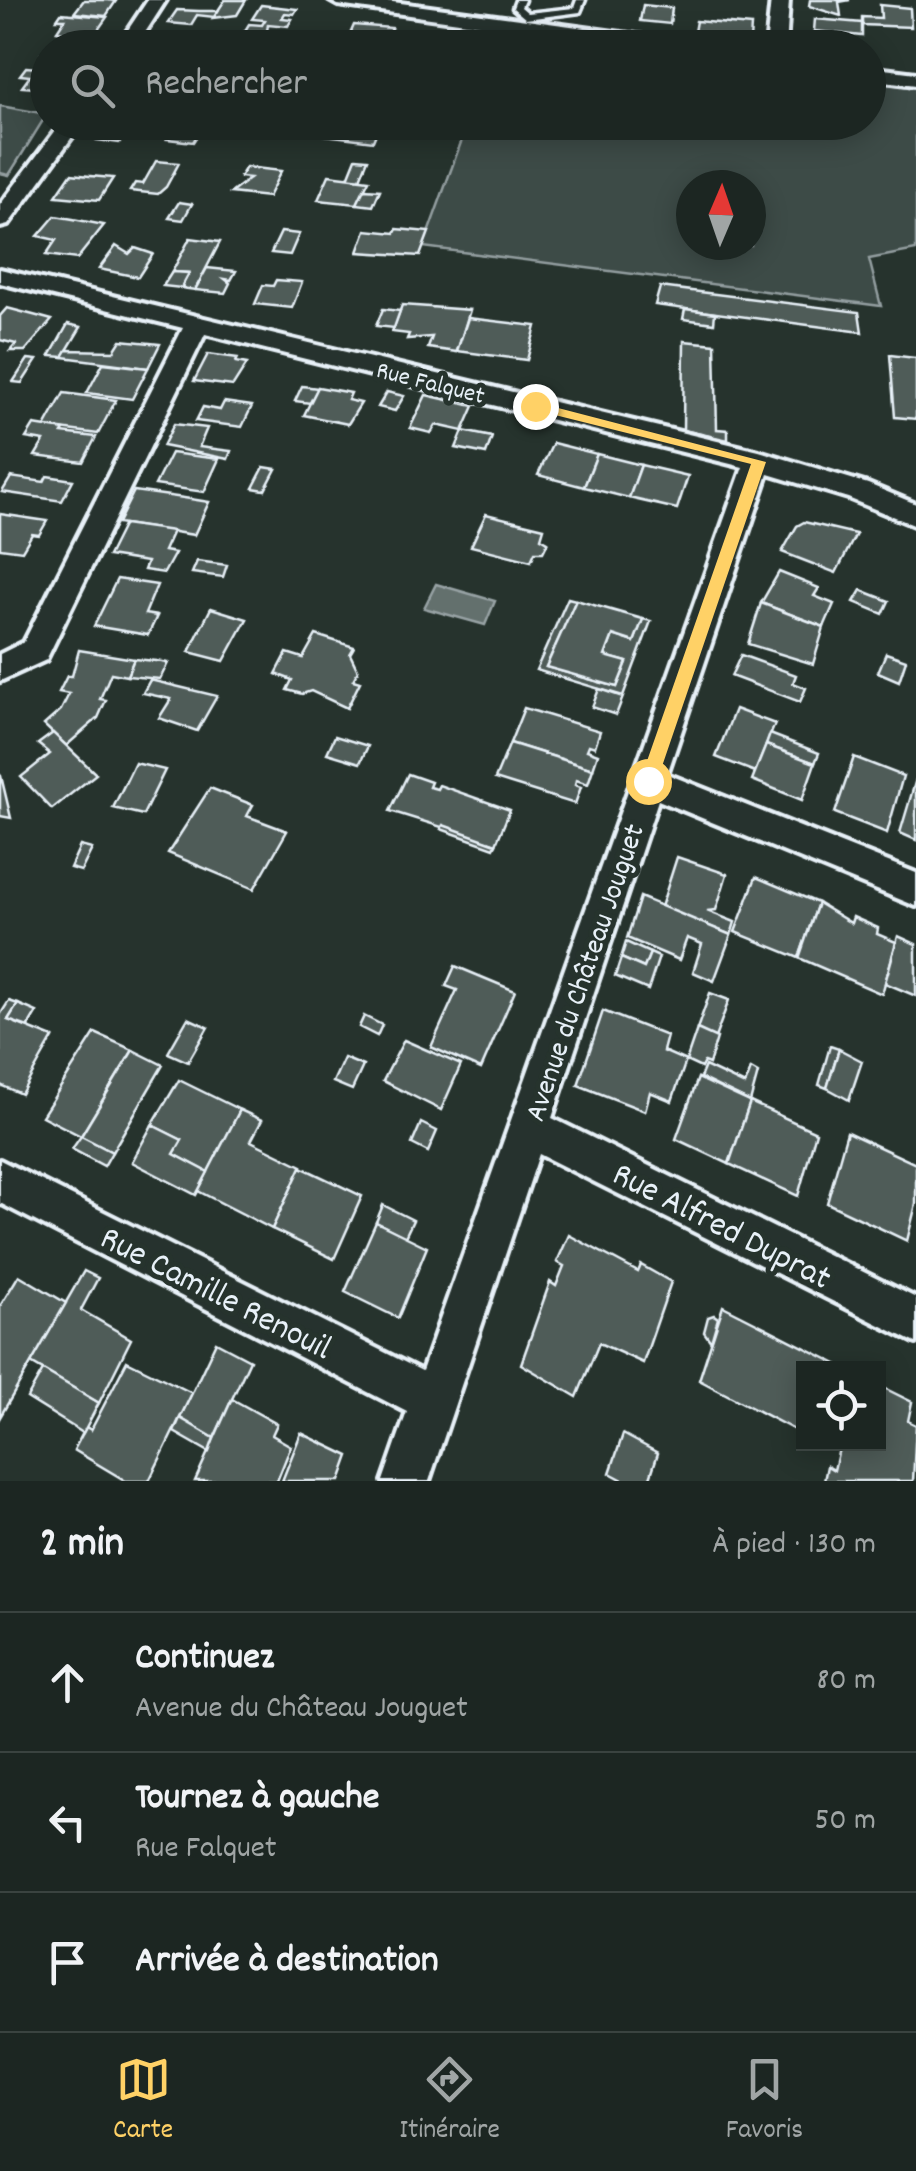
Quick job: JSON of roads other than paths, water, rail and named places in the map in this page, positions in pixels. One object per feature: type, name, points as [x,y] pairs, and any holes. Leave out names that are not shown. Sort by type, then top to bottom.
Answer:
[{"type":"street","points":[[136,30],[157,0]]},
{"type":"street","points":[[338,0],[582,30]]},
{"type":"street","points":[[778,30],[780,0]]},
{"type":"street","points":[[886,75],[916,79]]},
{"type":"street","points":[[0,220],[60,140]]},
{"type":"street","name":"Rue Falquet","points":[[0,276],[759,462],[858,491],[916,516]]},
{"type":"street","points":[[0,668],[35,651],[198,323]]},
{"type":"street","name":"Avenue du Château Jouguet","points":[[406,1481],[759,462]]},
{"type":"street","points":[[648,781],[916,890]]},
{"type":"street","name":"Rue Alfred Duprat","points":[[530,1128],[916,1321]]},
{"type":"street","name":"Rue Camille Renouil","points":[[0,1181],[434,1401]]},
{"type":"lane","points":[[520,0],[517,8],[523,20],[577,10],[582,0]]}]
